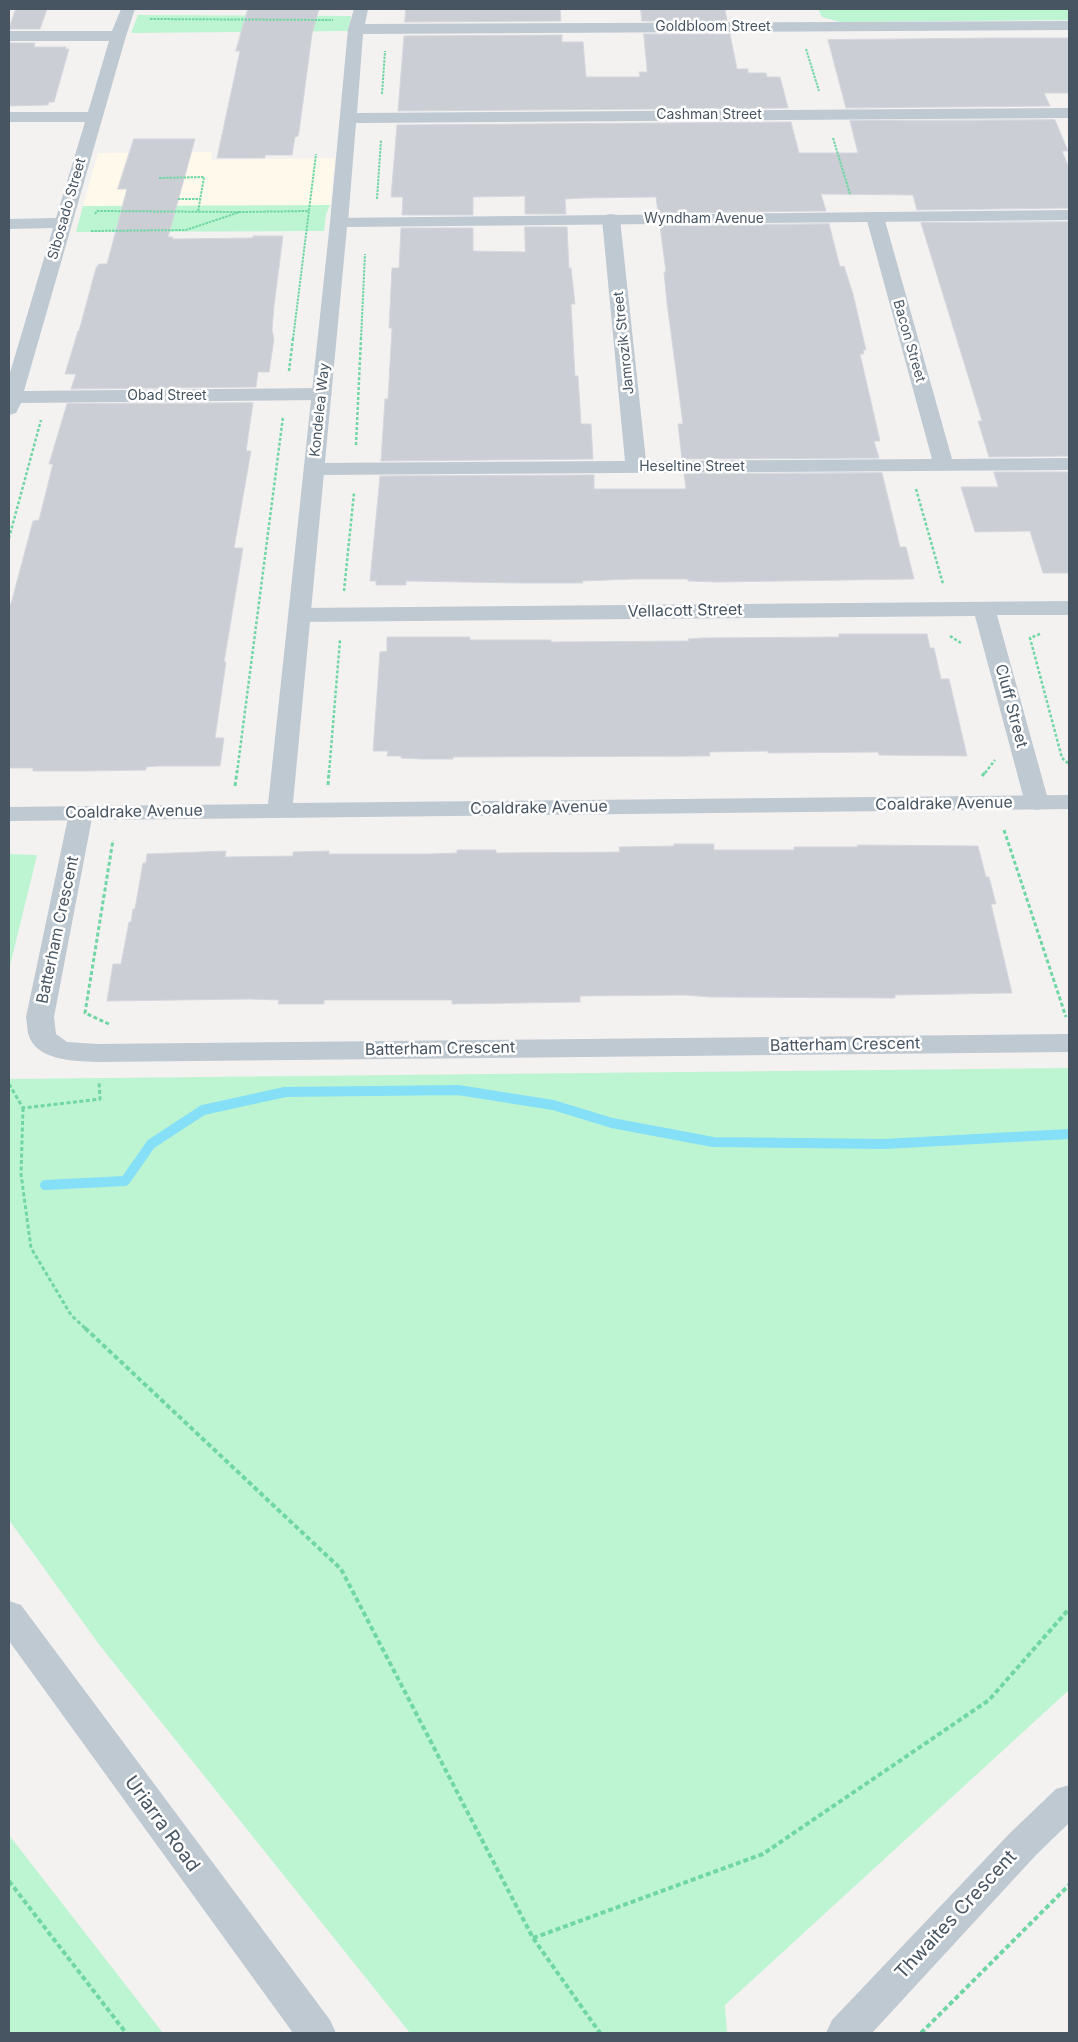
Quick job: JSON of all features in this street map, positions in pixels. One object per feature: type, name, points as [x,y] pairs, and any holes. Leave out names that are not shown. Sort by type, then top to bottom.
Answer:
[{"type":"street","name":"Sibosado Street","points":[[11,403],[62,224],[118,36],[128,9]]},
{"type":"street","name":"Kondelea Way","points":[[280,811],[349,118],[356,30],[361,9]]},
{"type":"street","points":[[808,9],[811,27]]},
{"type":"street","name":"Goldbloom Street","points":[[356,30],[588,21],[811,27],[1069,25]]},
{"type":"street","points":[[9,36],[118,36]]},
{"type":"street","name":"Cashman Street","points":[[349,118],[1069,113]]},
{"type":"street","points":[[9,117],[94,117]]},
{"type":"street","name":"Wyndham Avenue","points":[[338,222],[1069,215]]},
{"type":"street","name":"Bacon Street","points":[[875,217],[944,465]]},
{"type":"street","name":"Jamrozik Street","points":[[612,219],[636,467]]},
{"type":"street","points":[[9,224],[62,224]]},
{"type":"street","points":[[9,335],[31,335]]},
{"type":"street","name":"Obad Street","points":[[11,403],[322,394]]},
{"type":"street","name":"Heseltine Street","points":[[314,469],[1069,464]]},
{"type":"street","name":"Vellacott Street","points":[[300,615],[1069,608]]},
{"type":"street","name":"Cluff Street","points":[[984,609],[1037,803]]},
{"type":"street","name":"Coaldrake Avenue","points":[[9,814],[1069,802]]},
{"type":"street","name":"Batterham Crescent","points":[[81,813],[40,1017],[42,1036],[48,1042],[64,1051],[97,1053],[1068,1032]]},
{"type":"street","name":"Uriarra Road","points":[[9,1615],[316,2033]]},
{"type":"street","name":"Thwaites Crescent","points":[[846,2033],[1016,1851],[1069,1800]]},
{"type":"path","points":[[382,100],[386,46]]},
{"type":"path","points":[[382,132],[376,198],[382,202]]},
{"type":"path","points":[[159,178],[204,177],[198,212]]},
{"type":"path","points":[[289,372],[312,185]]},
{"type":"path","points":[[178,199],[200,199]]},
{"type":"path","points":[[95,216],[97,211],[309,211]]},
{"type":"path","points":[[91,231],[186,230],[240,212]]},
{"type":"path","points":[[362,449],[356,445],[365,245]]},
{"type":"path","points":[[236,786],[283,415]]},
{"type":"path","points":[[9,538],[41,417]]},
{"type":"path","points":[[916,488],[946,592]]},
{"type":"path","points":[[1047,632],[1030,638],[1062,758],[1069,764]]},
{"type":"path","points":[[944,633],[961,641],[964,650]]},
{"type":"path","points":[[983,776],[997,758]]},
{"type":"path","points":[[1004,830],[1068,1032]]},
{"type":"path","points":[[112,1026],[85,1013],[113,840]]},
{"type":"path","points":[[23,1108],[100,1099],[97,1053]]},
{"type":"path","points":[[9,1084],[23,1108],[21,1174],[31,1248],[71,1315],[341,1569],[533,1938],[600,2033]]},
{"type":"path","points":[[533,1938],[763,1854],[989,1700],[1069,1609]]},
{"type":"path","points":[[9,1881],[126,2033]]},
{"type":"path","points":[[920,2033],[1069,1885]]},
{"type":"shaded area","points":[[212,152],[211,160],[335,158],[330,205],[83,206],[98,153]]},
{"type":"green space","points":[[818,9],[1069,9],[1069,20],[840,22],[822,17]]},
{"type":"green space","points":[[138,15],[351,16],[348,31],[131,33]]},
{"type":"green space","points":[[330,205],[326,214],[324,231],[76,232],[83,206]]},
{"type":"green space","points":[[9,854],[37,855],[9,970]]},
{"type":"green space","points":[[1069,1068],[1069,1690],[725,2005],[727,2033],[410,2033],[101,1647],[9,1520],[9,1079]]},
{"type":"green space","points":[[9,1835],[163,2033],[9,2033]]},
{"type":"building","points":[[16,9],[47,9],[40,29],[9,29]]},
{"type":"building","points":[[248,9],[319,9],[312,34],[299,132],[298,136],[295,137],[292,155],[265,155],[265,158],[217,158],[240,51],[236,51]]},
{"type":"building","points":[[406,9],[560,9],[561,21],[405,22]]},
{"type":"building","points":[[641,9],[725,9],[727,21],[642,21]]},
{"type":"building","points":[[644,34],[730,34],[737,69],[748,69],[748,73],[766,73],[767,77],[780,77],[788,108],[398,111],[404,36],[562,35],[562,42],[583,42],[586,77],[640,77],[639,72],[647,72]]},
{"type":"building","points":[[1069,38],[1069,93],[1044,93],[1050,106],[846,108],[828,40]]},
{"type":"building","points":[[9,43],[35,43],[34,47],[66,47],[65,49],[69,49],[54,102],[49,102],[48,105],[9,106]]},
{"type":"building","points":[[1055,120],[1068,151],[1062,151],[1069,168],[1069,208],[917,210],[913,195],[821,194],[826,211],[658,213],[656,197],[565,199],[566,214],[525,214],[525,196],[473,197],[473,215],[402,215],[403,197],[391,197],[397,125],[791,122],[799,153],[858,153],[850,121]]},
{"type":"building","points":[[134,139],[195,139],[168,237],[173,237],[172,239],[283,236],[274,306],[272,330],[274,339],[269,372],[258,372],[256,387],[71,389],[76,374],[65,374],[96,268],[99,264],[107,264],[127,189],[118,189]]},
{"type":"building","points":[[1069,222],[1069,456],[989,457],[978,421],[982,421],[921,223]]},
{"type":"building","points":[[829,224],[840,267],[844,266],[853,294],[866,350],[863,350],[864,354],[860,354],[880,441],[874,441],[879,458],[682,459],[678,424],[683,424],[667,303],[664,272],[666,272],[660,226]]},
{"type":"building","points":[[525,227],[567,227],[569,268],[571,268],[575,304],[571,304],[575,376],[578,376],[581,424],[591,424],[593,459],[381,461],[385,399],[388,399],[392,328],[389,328],[392,268],[399,268],[401,228],[473,228],[473,251],[525,252]]},
{"type":"building","points":[[253,403],[246,451],[251,451],[234,548],[243,548],[224,662],[226,662],[215,738],[224,738],[220,766],[158,766],[146,767],[146,770],[85,771],[33,771],[33,768],[9,768],[9,604],[11,604],[33,521],[39,520],[53,464],[49,464],[67,404]]},
{"type":"building","points":[[994,472],[1069,472],[1069,573],[1043,573],[1030,531],[975,532],[961,487],[998,487]]},
{"type":"building","points":[[882,473],[900,547],[906,547],[914,579],[717,582],[688,581],[688,579],[634,579],[582,581],[583,583],[406,581],[406,585],[376,585],[376,581],[370,581],[380,476],[594,475],[594,489],[686,489],[684,474]]},
{"type":"building","points":[[839,634],[927,634],[930,648],[934,648],[941,679],[949,679],[967,756],[879,755],[878,752],[768,753],[768,751],[709,752],[710,756],[453,757],[453,759],[422,759],[387,756],[388,751],[373,751],[380,652],[387,651],[387,637],[470,637],[470,640],[551,640],[551,642],[839,637]]},
{"type":"building","points":[[674,844],[714,844],[714,850],[794,850],[794,847],[858,847],[857,845],[978,846],[986,877],[989,877],[996,904],[991,904],[1012,993],[895,995],[895,998],[710,997],[685,995],[580,996],[580,1002],[452,1004],[452,1000],[324,1000],[324,1004],[278,1004],[279,1000],[249,999],[107,1001],[113,964],[121,964],[129,922],[131,922],[133,909],[135,909],[143,863],[146,863],[147,854],[226,851],[225,857],[293,856],[293,852],[329,851],[329,854],[428,854],[457,853],[457,850],[496,850],[496,853],[620,852],[619,847],[674,846]]},
{"type":"waterway","points":[[45,1185],[125,1181],[151,1144],[203,1110],[285,1092],[458,1090],[553,1105],[612,1123],[713,1142],[884,1144],[1069,1134]]}]
